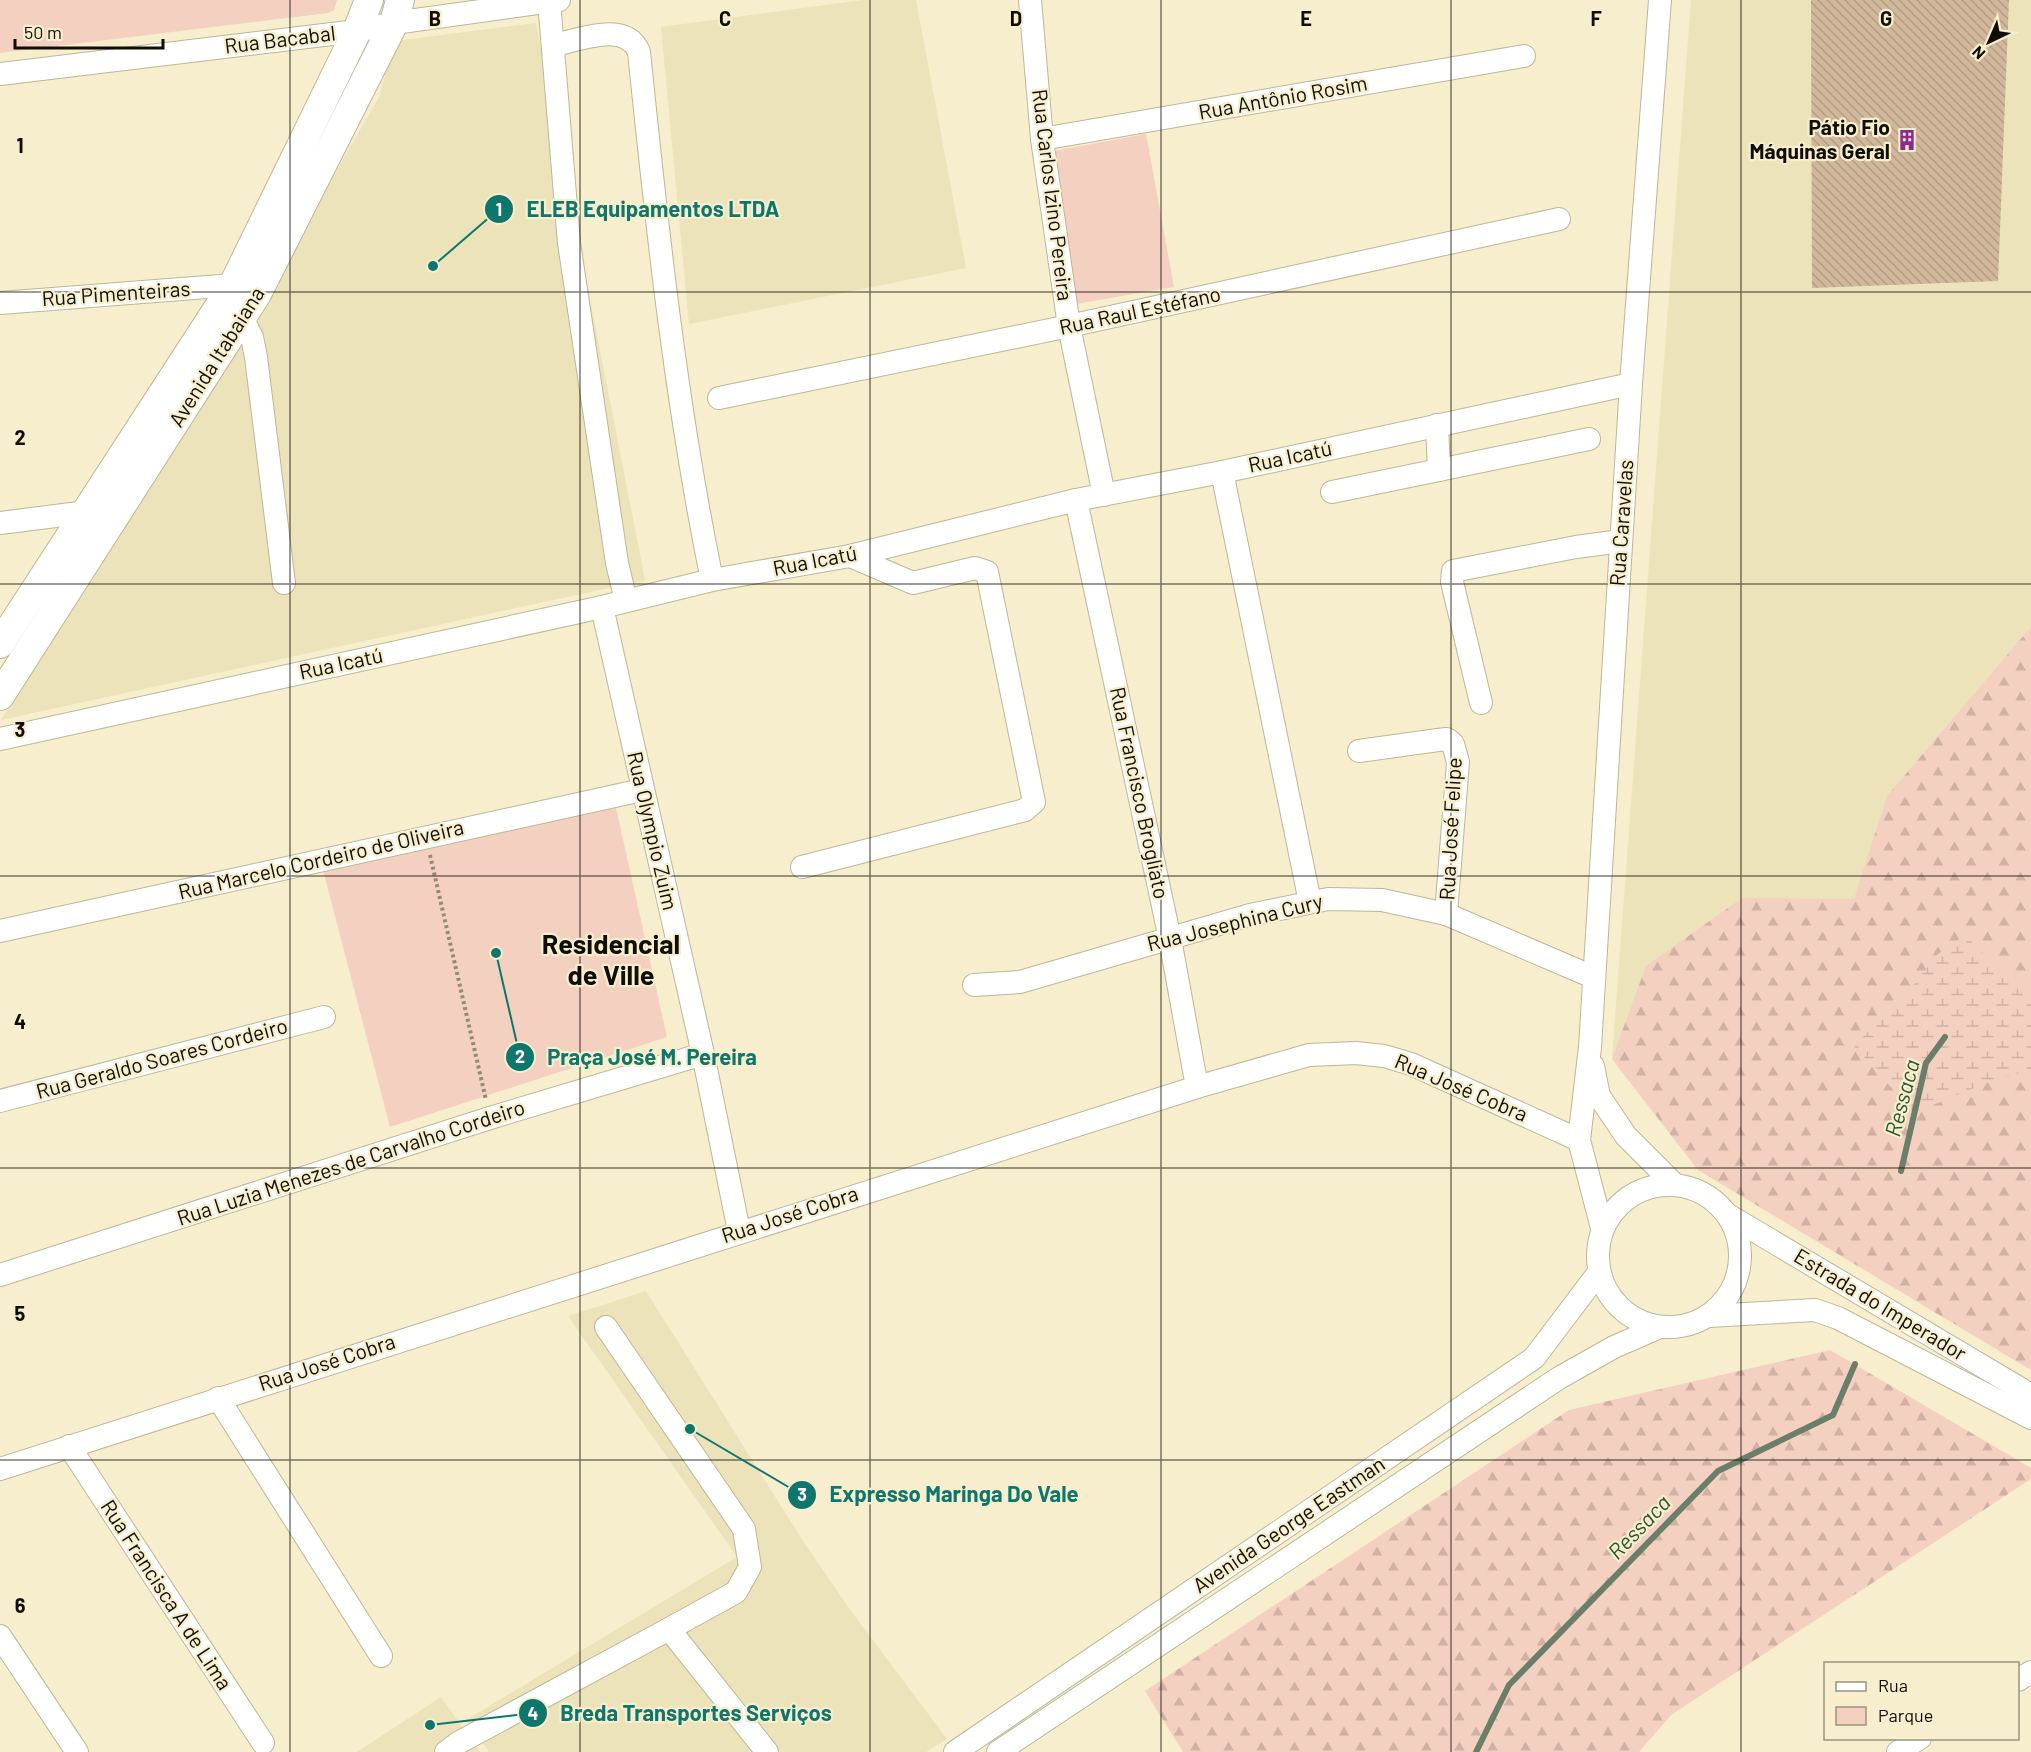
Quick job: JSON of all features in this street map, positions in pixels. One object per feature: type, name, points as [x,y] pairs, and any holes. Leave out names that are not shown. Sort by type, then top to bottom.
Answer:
[{"type":"main road","name":"Avenida Itabaiana","points":[[0,696],[242,318],[245,290],[369,0]]},
{"type":"main road","name":"Avenida Itabaiana","points":[[0,644],[87,512],[245,290],[397,11]]},
{"type":"street","name":"Rua Carlos Izino Pereira","points":[[1030,0],[1042,139],[1069,326],[1104,495]]},
{"type":"street","name":"Rua Caravelas","points":[[1590,1047],[1631,384],[1660,0]]},
{"type":"street","name":"Rua Bacabal","points":[[0,74],[357,31],[397,11],[554,1]]},
{"type":"street","points":[[554,1],[554,45],[569,243],[617,563],[626,601]]},
{"type":"street","points":[[554,45],[617,33],[631,38],[639,51],[656,222],[681,405],[712,580]]},
{"type":"street","name":"Rua Antônio Rosim","points":[[1042,139],[1524,56]]},
{"type":"street","name":"Rua Raul Estéfano","points":[[719,398],[1069,326],[1559,219]]},
{"type":"street","name":"Rua Pimenteiras","points":[[0,303],[245,290]]},
{"type":"street","points":[[242,318],[252,337],[256,357],[284,583]]},
{"type":"street","name":"Rua Icatú","points":[[0,739],[602,607],[712,580],[850,556],[1076,500],[1222,472],[1631,384]]},
{"type":"street","points":[[1437,425],[1439,470]]},
{"type":"street","points":[[1332,492],[1589,439]]},
{"type":"street","points":[[1222,472],[1310,902]]},
{"type":"street","name":"Rua Francisco Brogliato","points":[[1076,500],[1170,939],[1197,1087]]},
{"type":"street","points":[[0,523],[87,512]]},
{"type":"street","points":[[1481,704],[1452,582],[1453,571],[1576,547],[1621,542]]},
{"type":"street","points":[[802,867],[1025,810],[1034,802],[987,572],[975,568],[913,583],[850,556]]},
{"type":"street","name":"Rua Olympio Zuim","points":[[602,607],[703,1054],[739,1231]]},
{"type":"street","name":"Rua José Felipe","points":[[1359,751],[1438,740],[1447,740],[1453,744],[1458,762],[1446,914]]},
{"type":"street","name":"Rua Marcelo Cordeiro de Oliveira","points":[[0,931],[642,790]]},
{"type":"street","name":"Rua Josephina Cury","points":[[974,985],[1020,982],[1250,915],[1328,899],[1382,900],[1446,914],[1593,977]]},
{"type":"street","name":"Rua Geraldo Soares Cordeiro","points":[[0,1101],[324,1017]]},
{"type":"street","points":[[1590,1047],[1579,1140],[1602,1228]]},
{"type":"street","points":[[1590,1047],[1599,1096],[1626,1136],[1673,1183],[1704,1194],[1728,1215],[1738,1235],[1741,1258],[1737,1281],[1726,1300],[1709,1316]]},
{"type":"street","name":"Rua José Cobra","points":[[0,1469],[739,1231],[1197,1087],[1309,1055],[1356,1053],[1384,1056],[1430,1072],[1579,1140]]},
{"type":"street","name":"Rua Luzia Menezes de Carvalho Cordeiro","points":[[0,1275],[490,1118],[703,1054]]},
{"type":"street","points":[[1673,1183],[1651,1186],[1630,1195],[1614,1209],[1602,1228],[1597,1250],[1599,1272],[1607,1292],[1621,1309],[1640,1321],[1660,1327],[1686,1325],[1709,1316],[1815,1310],[1838,1318],[2031,1418]]},
{"type":"street","name":"Estrada do Imperador","points":[[1728,1215],[2031,1395]]},
{"type":"street","name":"Avenida George Eastman","points":[[955,1752],[1534,1358],[1599,1272]]},
{"type":"street","points":[[446,1752],[458,1743],[736,1592],[750,1567],[744,1529],[606,1327]]},
{"type":"street","name":"Avenida George Eastman","points":[[998,1752],[1559,1378],[1614,1347],[1660,1327]]},
{"type":"street","points":[[218,1398],[381,1656]]},
{"type":"street","name":"Rua Francisca A de Lima","points":[[69,1446],[263,1743]]},
{"type":"street","points":[[669,1629],[767,1752]]},
{"type":"street","points":[[0,1636],[77,1752]]},
{"type":"street","points":[[1898,1752],[1917,1740]]},
{"type":"path","points":[[426,836],[490,1118]]},
{"type":"shaded area","points":[[863,0],[916,0],[966,268],[689,324],[661,27]]},
{"type":"shaded area","points":[[1691,0],[2031,0],[2031,1370],[1698,1170],[1612,1059]]},
{"type":"shaded area","points":[[536,23],[645,580],[1,720],[184,435],[379,97],[395,41]]},
{"type":"shaded area","points":[[646,1291],[803,1541],[851,1611],[947,1739],[926,1752],[489,1752],[466,1720],[737,1557],[568,1316]]},
{"type":"shaded area","points":[[441,1697],[480,1752],[357,1752]]},
{"type":"green space","points":[[0,0],[337,0],[334,10],[328,13],[0,53]]},
{"type":"green space","points":[[1146,134],[1174,287],[1076,304],[1048,152]]},
{"type":"green space","points":[[2031,627],[2031,1370],[1698,1170],[1612,1059],[1646,966],[1742,898],[1854,899],[1887,796]]},
{"type":"green space","points":[[616,808],[667,1037],[390,1127],[323,870]]},
{"type":"green space","points":[[1965,935],[2031,1003],[2031,1072],[2003,1076],[1914,1113],[1854,1046],[1911,988],[1937,955]]},
{"type":"green space","points":[[1830,1350],[2031,1468],[2031,1479],[1671,1715],[1639,1752],[1183,1752],[1145,1691],[1569,1410]]},
{"type":"building","name":"Pátio Fio Máquinas Geral","points":[[1811,0],[2009,0],[1998,281],[1812,288]]},
{"type":"waterway","name":"Ressaca","points":[[1901,1171],[1926,1063],[1945,1037]]},
{"type":"waterway","name":"Ressaca","points":[[1476,1752],[1509,1685],[1718,1471],[1833,1415],[1855,1364]]},
{"type":"place","name":"Pátio Fio Máquinas Geral","points":[[1907,140]]},
{"type":"place","name":"ELEB Equipamentos LTDA","points":[[433,266]]},
{"type":"place","name":"Praça José M. Pereira","points":[[496,953]]},
{"type":"place","name":"Expresso Maringa Do Vale","points":[[690,1429]]},
{"type":"place","name":"Breda Transportes Serviços","points":[[430,1725]]},
{"type":"district","name":"Residencial de Ville","points":[[611,960]]}]
